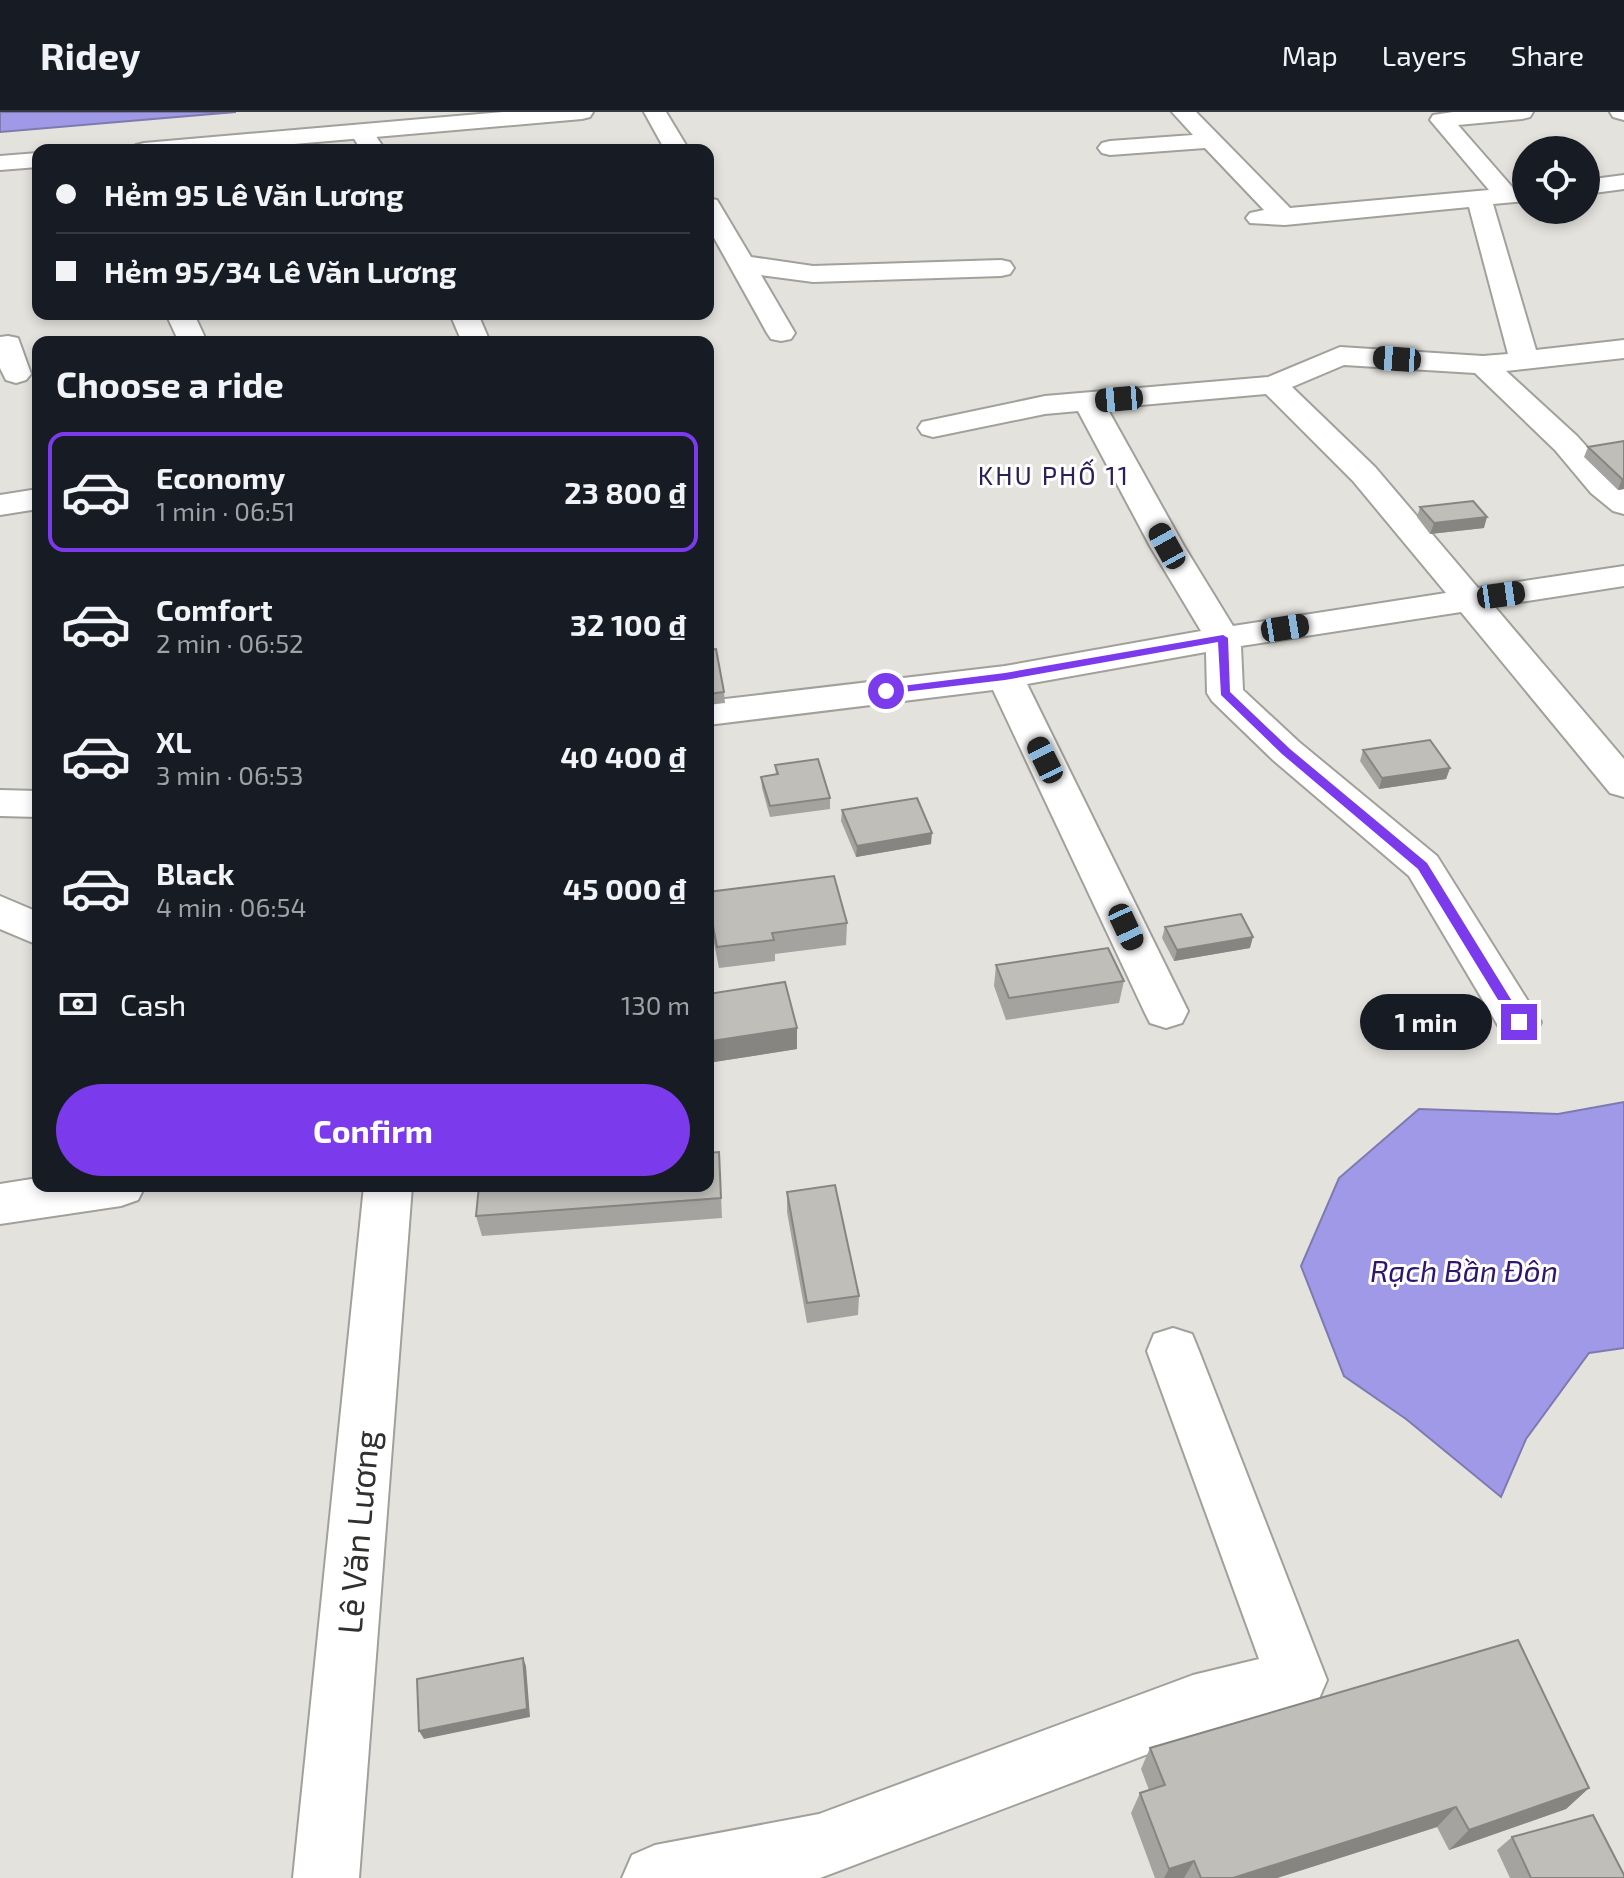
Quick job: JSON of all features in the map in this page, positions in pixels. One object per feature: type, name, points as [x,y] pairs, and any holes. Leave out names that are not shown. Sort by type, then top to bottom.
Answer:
[{"type":"street","points":[[295,144],[367,141],[582,112]]},
{"type":"street","points":[[655,112],[674,144]]},
{"type":"street","points":[[1183,112],[1272,217],[1512,196]]},
{"type":"street","points":[[1512,191],[1441,120],[1522,112]]},
{"type":"street","points":[[1110,148],[1209,141]]},
{"type":"street","points":[[0,163],[32,160]]},
{"type":"street","points":[[1600,185],[1624,182]]},
{"type":"street","points":[[1479,199],[1524,360]]},
{"type":"street","points":[[714,215],[781,333]]},
{"type":"street","points":[[742,264],[813,274],[1001,268]]},
{"type":"street","points":[[0,345],[8,344],[16,374]]},
{"type":"street","points":[[933,428],[1045,405],[1273,385],[1340,356],[1483,365],[1624,349]]},
{"type":"street","points":[[1483,365],[1566,443],[1602,486],[1624,504]]},
{"type":"street","points":[[1273,385],[1364,474],[1624,784]]},
{"type":"street","points":[[1088,401],[1167,546],[1223,638],[1225,693],[1286,751],[1423,866],[1519,1022]]},
{"type":"street","points":[[0,505],[32,500]]},
{"type":"street","points":[[714,712],[1005,677],[1223,638],[1624,576]]},
{"type":"street","points":[[1005,677],[1166,1011]]},
{"type":"street","points":[[0,803],[32,804]]},
{"type":"street","points":[[0,911],[32,927]]},
{"type":"street","points":[[0,1204],[81,1192]]},
{"type":"street","name":"Lê Văn Lương","points":[[326,1878],[387,1192]]},
{"type":"street","points":[[655,1878],[819,1846],[1193,1706],[1297,1680],[1173,1351]]},
{"type":"water","points":[[0,112],[236,112],[0,132]]},
{"type":"water","name":"Rạch Bần Đôn","points":[[1624,1102],[1624,1348],[1589,1353],[1526,1439],[1501,1497],[1406,1419],[1344,1376],[1301,1266],[1339,1178],[1419,1109],[1558,1114]]},
{"type":"building","points":[[1624,441],[1624,479],[1622,479],[1588,447]]},
{"type":"building","points":[[1473,501],[1487,517],[1434,523],[1420,507]]},
{"type":"building","points":[[714,649],[724,692],[714,693]]},
{"type":"building","points":[[1430,740],[1450,768],[1382,778],[1363,750]]},
{"type":"building","points":[[818,759],[830,798],[770,806],[761,777],[778,774],[775,765]]},
{"type":"building","points":[[917,798],[932,833],[857,846],[842,810]]},
{"type":"building","points":[[834,876],[847,923],[772,933],[774,940],[717,947],[714,891]]},
{"type":"building","points":[[1241,914],[1253,937],[1177,950],[1165,927]]},
{"type":"building","points":[[1108,948],[1124,981],[1009,998],[996,965]]},
{"type":"building","points":[[785,982],[797,1028],[714,1041],[714,993]]},
{"type":"building","points":[[714,1152],[719,1152],[721,1198],[476,1216],[478,1192],[714,1192]]},
{"type":"building","points":[[835,1185],[859,1296],[807,1303],[787,1192]]},
{"type":"building","points":[[1518,1640],[1589,1788],[1469,1830],[1456,1807],[1233,1878],[1201,1878],[1194,1861],[1169,1869],[1140,1793],[1165,1785],[1150,1748]]},
{"type":"building","points":[[523,1658],[527,1709],[419,1731],[417,1679]]},
{"type":"building","points":[[1593,1815],[1624,1878],[1531,1878],[1512,1837]]},
{"type":"district","name":"KHU PHỐ 11","points":[[1054,474]]},
{"type":"route","points":[[886,691],[1005,677],[1223,638],[1225,693],[1286,751],[1423,866],[1519,1022]]}]
